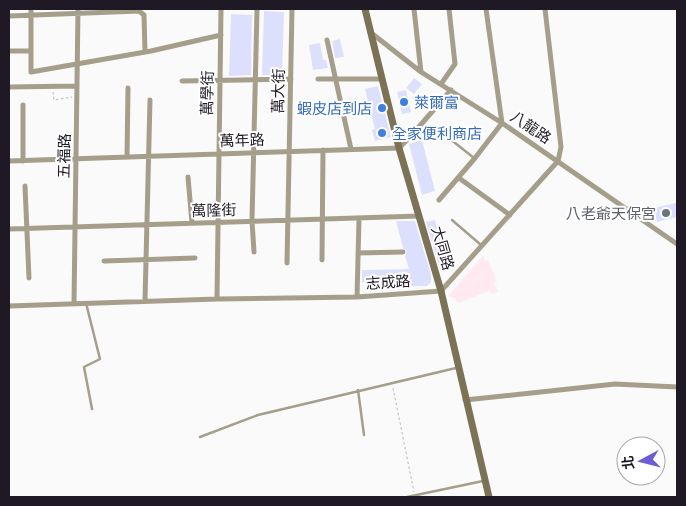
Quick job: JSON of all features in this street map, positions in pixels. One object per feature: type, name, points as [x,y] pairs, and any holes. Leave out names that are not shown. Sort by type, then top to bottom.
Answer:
[{"type":"main road","name":"大同路","points":[[365,9],[399,148],[441,292],[489,497]]},
{"type":"street","points":[[31,9],[31,72],[145,52],[221,34]]},
{"type":"street","name":"萬學街","points":[[217,299],[221,9]]},
{"type":"street","points":[[254,252],[252,221],[257,9]]},
{"type":"street","name":"萬大街","points":[[287,264],[292,9]]},
{"type":"street","points":[[414,9],[421,72]]},
{"type":"street","points":[[442,84],[455,64],[448,9]]},
{"type":"street","points":[[439,200],[459,178],[502,123],[486,9]]},
{"type":"street","points":[[441,292],[558,161],[561,146],[546,9]]},
{"type":"street","points":[[9,16],[140,11],[144,15],[145,52]]},
{"type":"street","name":"五福路","points":[[74,304],[78,12]]},
{"type":"street","name":"八龍路","points":[[370,32],[421,72],[502,123],[677,244]]},
{"type":"street","points":[[328,40],[351,149]]},
{"type":"street","points":[[9,51],[31,51]]},
{"type":"street","points":[[182,81],[256,78],[291,79]]},
{"type":"street","points":[[318,79],[382,79]]},
{"type":"street","points":[[9,87],[77,86]]},
{"type":"street","points":[[126,157],[128,88]]},
{"type":"street","points":[[399,148],[451,90]]},
{"type":"street","points":[[145,301],[150,100]]},
{"type":"street","points":[[23,105],[23,161]]},
{"type":"street","name":"萬年路","points":[[9,161],[399,148]]},
{"type":"street","points":[[322,260],[323,150]]},
{"type":"street","points":[[188,177],[192,223]]},
{"type":"street","points":[[459,178],[510,215]]},
{"type":"street","points":[[25,186],[29,278]]},
{"type":"street","name":"萬隆街","points":[[9,229],[419,216]]},
{"type":"street","points":[[357,297],[359,219]]},
{"type":"street","points":[[358,253],[403,252]]},
{"type":"street","points":[[104,261],[195,258]]},
{"type":"street","name":"志成路","points":[[9,306],[217,299],[357,297],[441,292]]},
{"type":"street","points":[[465,400],[615,384],[677,387]]},
{"type":"lane","points":[[440,131],[475,158]]},
{"type":"lane","points":[[452,220],[482,246]]},
{"type":"lane","points":[[86,304],[100,359],[84,367],[92,408]]},
{"type":"lane","points":[[200,437],[258,415],[458,367]]},
{"type":"lane","points":[[358,390],[364,436]]},
{"type":"lane","points":[[407,497],[485,481]]},
{"type":"path","points":[[52,86],[54,100],[77,96]]},
{"type":"path","points":[[392,382],[413,496]]},
{"type":"shaded area","points":[[483,256],[485,262],[488,260],[497,282],[494,283],[498,292],[492,294],[489,291],[458,303],[455,298],[448,296]]},
{"type":"building","points":[[264,11],[284,12],[282,75],[262,75]]},
{"type":"building","points":[[231,14],[252,15],[251,75],[229,76]]},
{"type":"building","points":[[340,39],[344,57],[335,58],[332,41]]},
{"type":"building","points":[[320,43],[323,60],[326,60],[328,68],[313,70],[309,45]]},
{"type":"building","points":[[414,78],[422,84],[414,94],[406,88]]},
{"type":"building","points":[[378,86],[391,137],[375,141],[372,130],[375,129],[365,89]]},
{"type":"building","name":"萊爾富","points":[[406,90],[411,112],[402,114],[397,92]]},
{"type":"building","points":[[422,140],[435,191],[422,195],[409,144]]},
{"type":"building","name":"八老爺天保宮","points":[[676,203],[677,217],[657,222],[654,208]]},
{"type":"building","points":[[435,220],[448,271],[441,272],[426,222]]},
{"type":"building","points":[[396,221],[415,221],[431,275],[431,282],[427,286],[410,286],[409,281],[362,282],[362,270],[409,269],[405,256],[407,251],[403,248]]},
{"type":"place","name":"萊爾富","points":[[404,102]]},
{"type":"place","name":"蝦皮店到店","points":[[382,108]]},
{"type":"place","name":"全家便利商店","points":[[382,133]]},
{"type":"place","name":"八老爺天保宮","points":[[666,213]]}]
